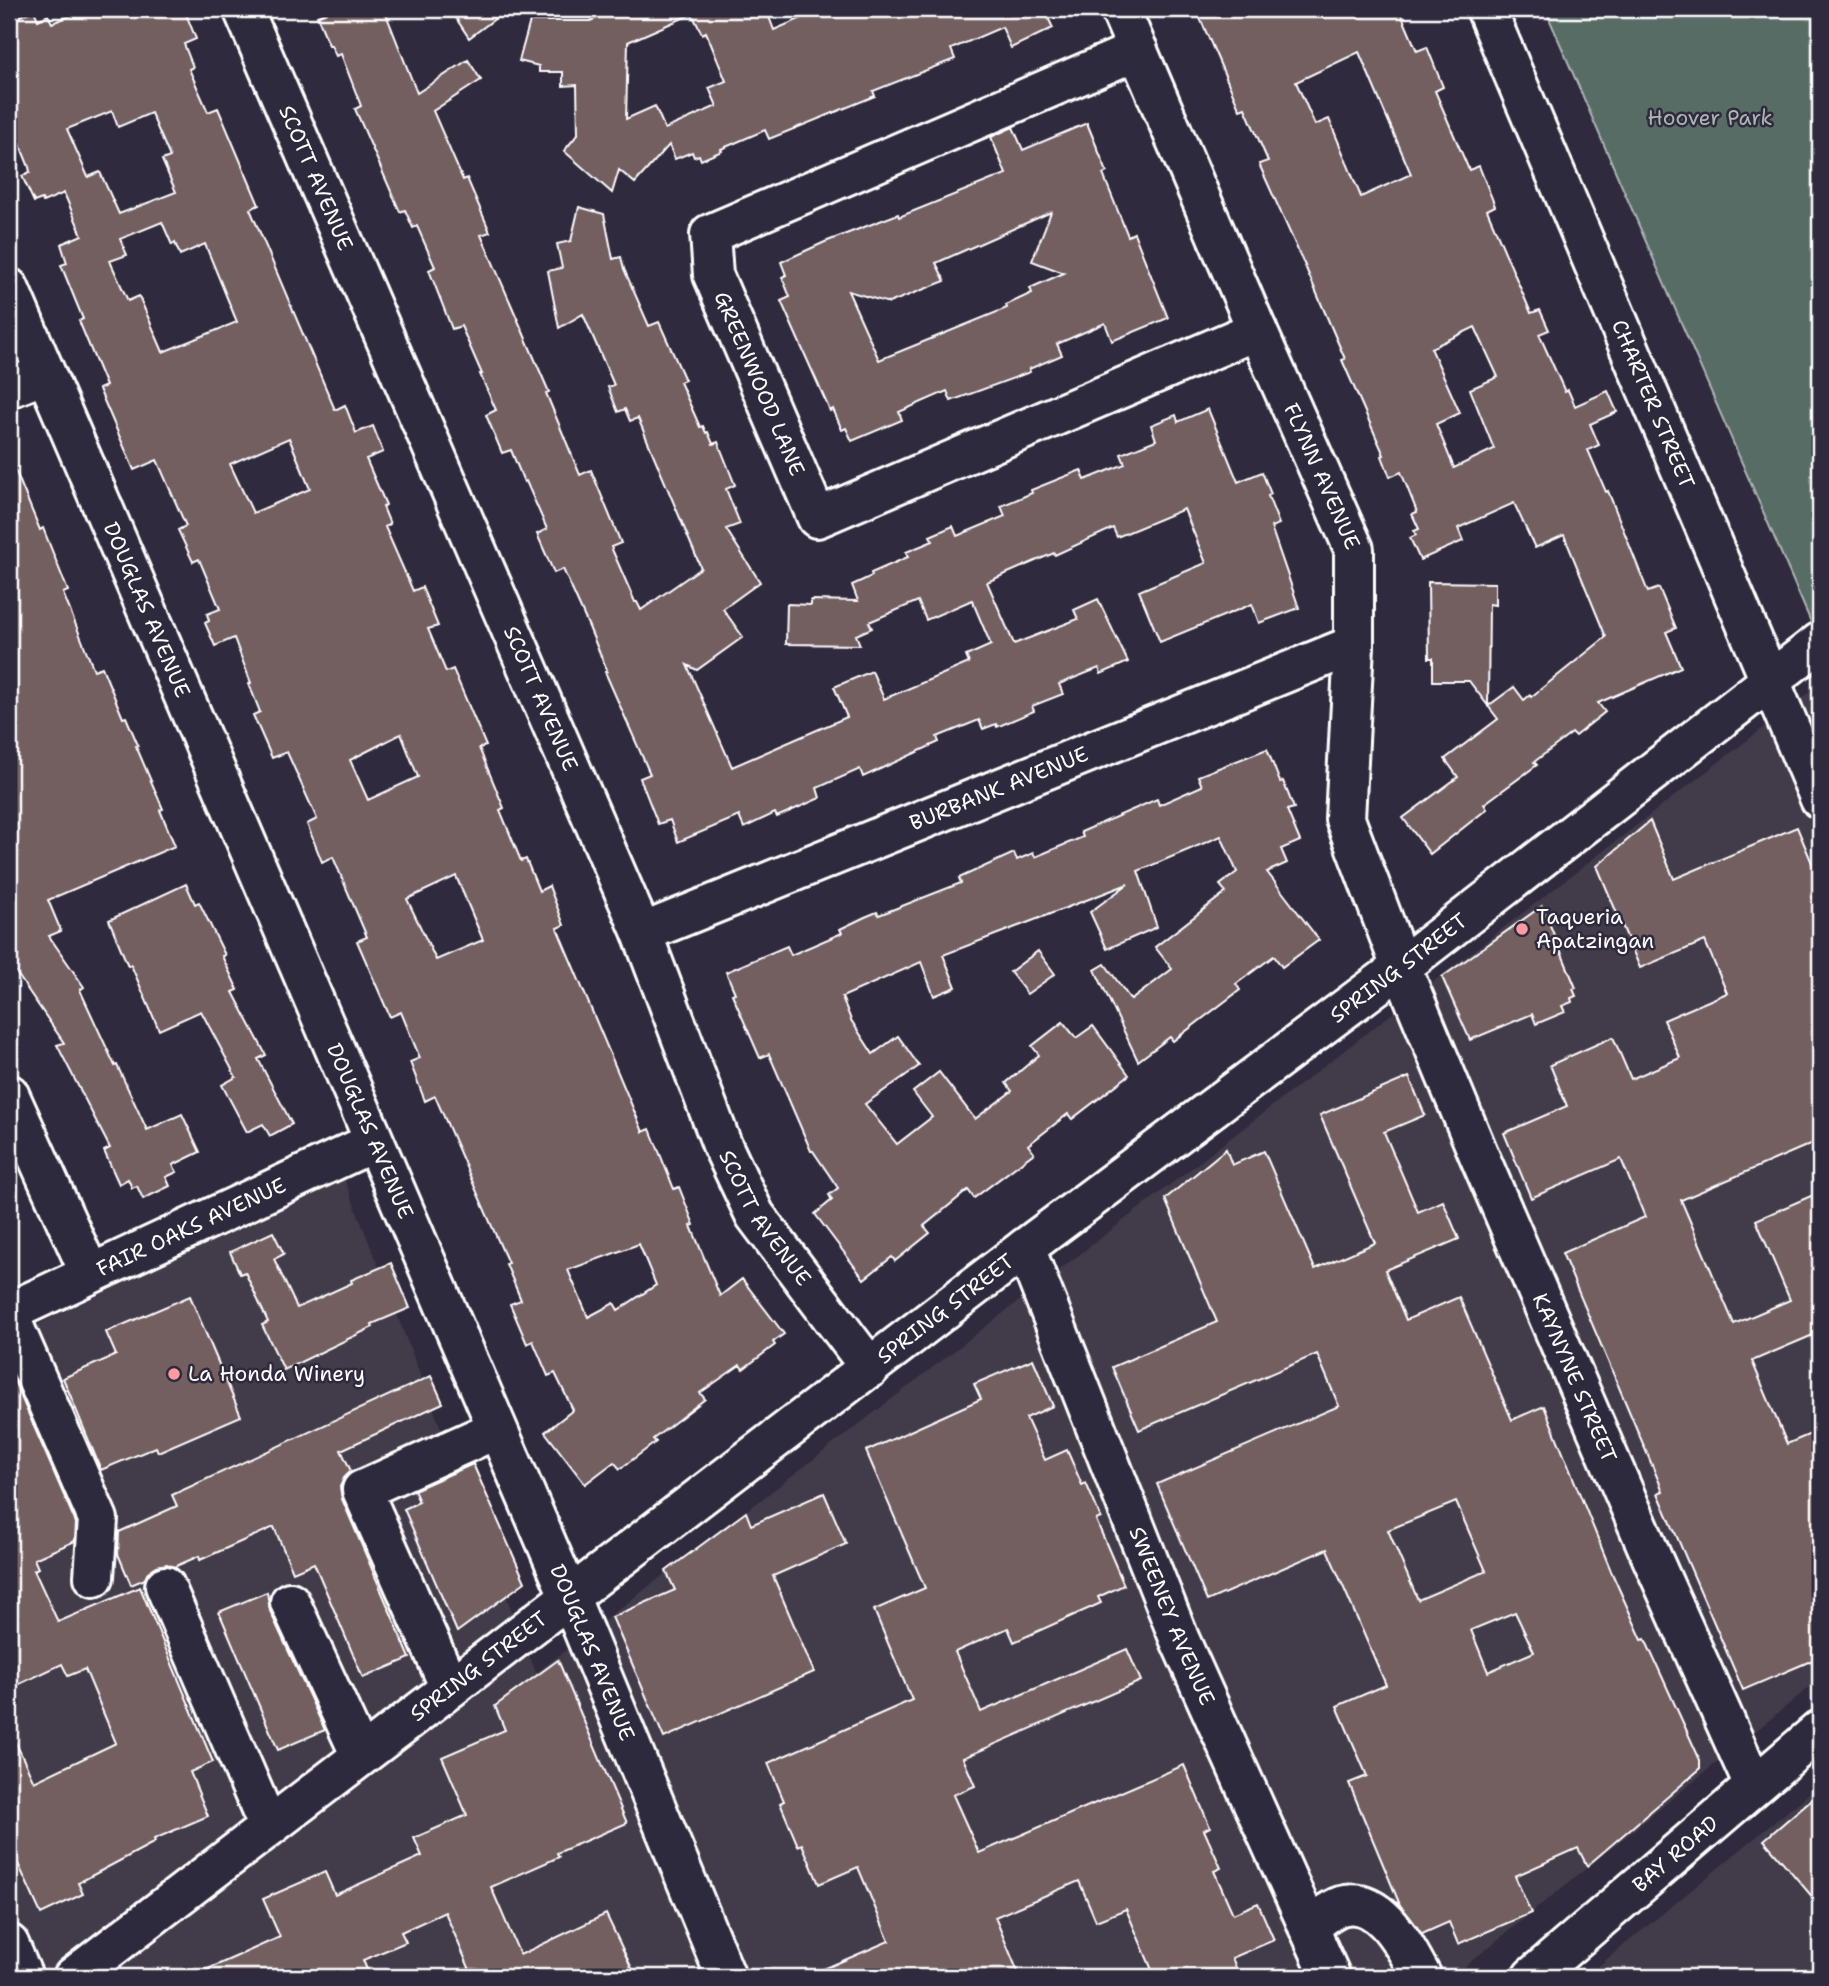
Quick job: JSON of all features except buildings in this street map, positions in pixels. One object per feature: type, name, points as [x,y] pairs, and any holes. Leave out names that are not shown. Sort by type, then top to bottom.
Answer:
[{"type":"street","name":"SCOTT AVENUE","points":[[243,9],[642,933],[722,1145],[755,1215],[870,1368]]},
{"type":"street","name":"FLYNN AVENUE","points":[[1121,9],[1354,549],[1354,645],[1345,819],[1401,967]]},
{"type":"street","name":"CHARTER STREET","points":[[1486,9],[1820,799]]},
{"type":"street","name":"GREENWOOD LANE","points":[[1138,50],[710,234],[713,275],[817,518],[1258,330]]},
{"type":"street","name":"DOUGLAS AVENUE","points":[[9,288],[570,1598],[726,1977]]},
{"type":"street","points":[[9,388],[45,374]]},
{"type":"street","name":"SPRING STREET","points":[[73,1977],[1025,1248],[1401,967],[1820,642]]},
{"type":"street","name":"BURBANK AVENUE","points":[[642,933],[1354,645]]},
{"type":"street","name":"KAYNYNE STREET","points":[[1401,967],[1647,1547],[1754,1786]]},
{"type":"street","points":[[9,1094],[90,1273]]},
{"type":"street","name":"FAIR OAKS AVENUE","points":[[9,1313],[374,1142]]},
{"type":"street","name":"SWEENEY AVENUE","points":[[1025,1248],[1179,1638],[1331,1977]]},
{"type":"street","points":[[9,1313],[98,1519],[94,1577]]},
{"type":"street","points":[[450,1688],[362,1490],[497,1429]]},
{"type":"street","points":[[165,1586],[268,1826]]},
{"type":"street","points":[[290,1602],[361,1756]]},
{"type":"street","name":"BAY ROAD","points":[[1532,1977],[1820,1730]]},
{"type":"street","points":[[1308,1927],[1340,1906],[1364,1905],[1391,1924],[1422,1977]]},
{"type":"street","points":[[9,1944],[23,1977]]},
{"type":"shaded area","points":[[1820,684],[1820,1679],[1452,1977],[9,1977],[9,1338],[344,1178],[536,1673]]},
{"type":"shaded area","points":[[1820,1784],[1820,1977],[1585,1977],[1800,1801]]},
{"type":"green space","name":"Hoover Park","points":[[1545,9],[1820,9],[1820,614],[1811,622]]},
{"type":"place","name":"Taqueria Apatzingan","points":[[1522,929]]},
{"type":"place","name":"La Honda Winery","points":[[174,1374]]}]
